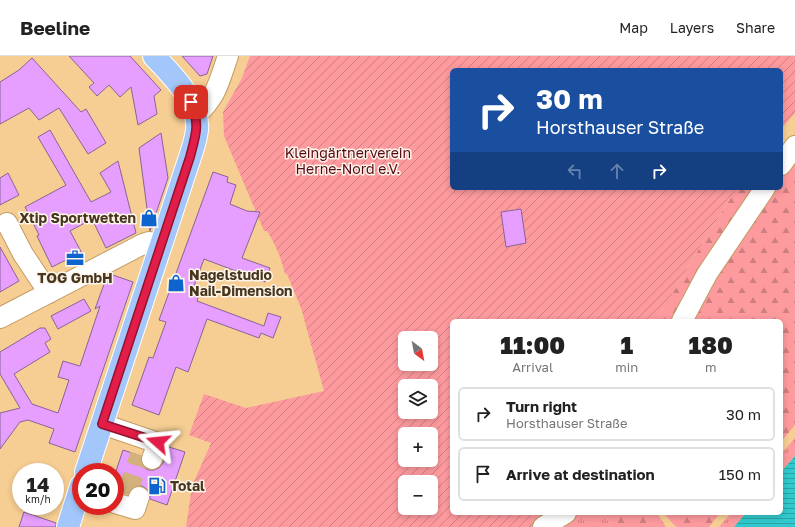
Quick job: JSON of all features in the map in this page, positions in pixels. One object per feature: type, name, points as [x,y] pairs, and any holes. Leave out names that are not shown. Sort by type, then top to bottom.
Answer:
[{"type":"main road","points":[[89,463],[190,157],[197,129],[196,115],[191,102],[183,89],[154,56]]},
{"type":"main road","points":[[68,527],[72,515]]},
{"type":"street","points":[[196,115],[206,106],[214,95],[228,56]]},
{"type":"street","points":[[783,162],[795,146]]},
{"type":"street","points":[[683,319],[707,274],[764,190]]},
{"type":"street","points":[[7,223],[22,254],[49,293]]},
{"type":"street","points":[[0,318],[143,244],[149,242],[161,245]]},
{"type":"street","points":[[102,424],[140,448]]},
{"type":"street","points":[[543,527],[563,515]]},
{"type":"green space","name":"Kleingärtnerverein Herne-Nord e.V.","points":[[250,56],[795,56],[795,113],[783,127],[783,68],[450,68],[450,190],[736,190],[657,319],[450,319],[450,515],[552,515],[531,527],[186,527],[192,486],[211,443],[189,435],[204,394],[246,408],[324,391],[301,308],[287,274],[285,274],[276,247],[267,231],[264,231],[224,136],[223,112],[242,78]]},
{"type":"green space","points":[[795,153],[795,425],[783,440],[783,319],[686,319],[769,190],[783,190],[783,170]]},
{"type":"green space","points":[[736,190],[760,190],[677,319],[657,319]]},
{"type":"green space","points":[[795,438],[795,456],[783,470],[783,452]]},
{"type":"green space","points":[[573,515],[606,515],[610,527],[552,527]]},
{"type":"green space","points":[[606,515],[658,515],[666,527],[610,527]]},
{"type":"green space","points":[[666,515],[718,515],[709,527],[677,527]]},
{"type":"green space","points":[[729,515],[744,515],[734,527],[719,527]]},
{"type":"water","points":[[795,456],[795,527],[734,527],[744,515],[783,515],[783,470]]},
{"type":"building","points":[[69,56],[130,56],[161,90],[154,96],[157,114],[138,125],[131,87],[120,97],[109,85],[97,96],[89,87],[94,83]]},
{"type":"building","points":[[182,56],[213,56],[207,74],[200,76]]},
{"type":"building","points":[[32,58],[81,112],[86,109],[106,143],[88,154],[59,108],[39,120],[29,108],[0,124],[0,82],[19,70]]},
{"type":"building","points":[[50,130],[91,202],[111,192],[100,173],[118,161],[136,233],[106,248],[92,219],[70,231],[84,257],[69,265],[66,260],[52,267],[37,236],[39,235],[25,207],[66,185],[38,137]]},
{"type":"building","points":[[161,133],[168,178],[150,231],[139,148]]},
{"type":"building","points":[[213,172],[228,177],[227,182],[236,185],[230,204],[247,211],[260,212],[242,258],[270,268],[265,282],[204,259],[194,286],[201,289],[197,301],[264,326],[268,313],[281,317],[273,338],[261,333],[259,338],[207,319],[188,372],[176,367],[159,415],[132,405],[149,357],[153,358],[166,322],[159,320]]},
{"type":"building","points":[[8,173],[19,195],[0,205],[0,178]]},
{"type":"building","points":[[521,209],[526,243],[506,247],[501,212]]},
{"type":"building","points":[[0,247],[19,281],[0,292]]},
{"type":"building","points":[[110,274],[133,282],[75,452],[49,443],[54,429],[28,420],[20,422],[0,449],[0,413],[20,408],[0,374],[0,352],[40,328],[45,328],[51,339],[45,343],[50,352],[14,374],[32,404],[58,413],[69,380],[58,377],[63,361],[80,366],[100,306],[95,309],[107,276]]},
{"type":"building","points":[[84,299],[91,311],[58,329],[51,316]]},
{"type":"building","points":[[169,447],[185,452],[167,505],[150,499],[148,490],[142,486],[132,488],[128,494],[124,492],[124,463],[119,463],[123,450],[141,456],[143,467],[148,470],[159,468],[163,463]]},
{"type":"building","points":[[23,515],[33,515],[56,523],[56,527],[19,527]]},
{"type":"tunnel","points":[[127,494],[140,455]]},
{"type":"place","name":"Xtip Sportwetten","points":[[149,218]]},
{"type":"place","name":"TOG GmbH","points":[[75,258]]},
{"type":"place","name":"Nagelstudio Nail-Dimension","points":[[176,283]]},
{"type":"place","name":"Total","points":[[157,486]]},
{"type":"route","points":[[158,442],[102,424],[190,157],[197,129],[196,115],[191,102]]}]
